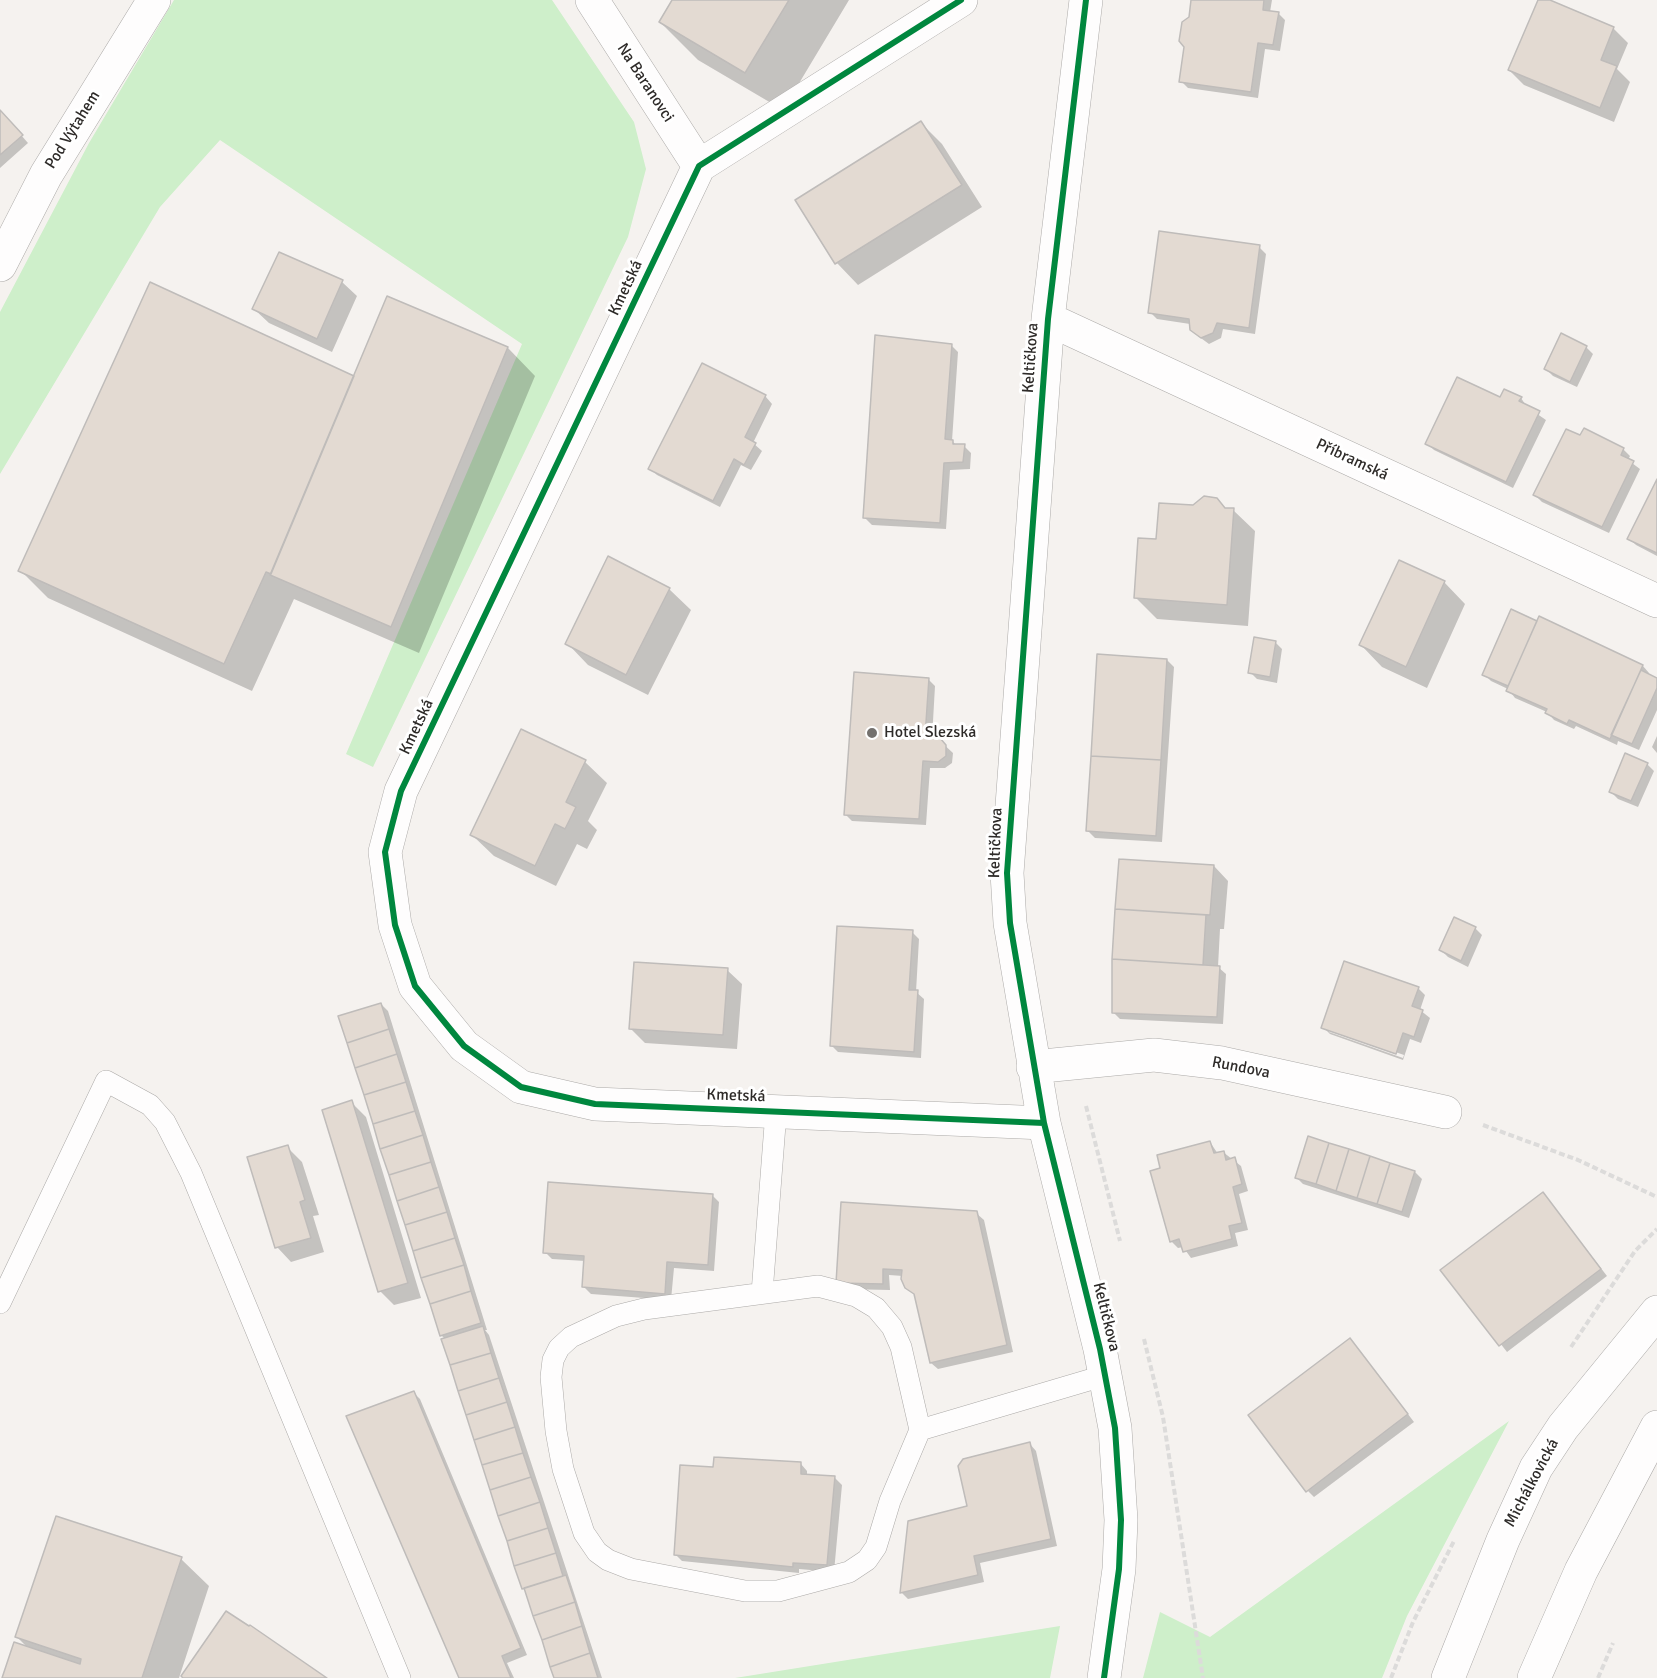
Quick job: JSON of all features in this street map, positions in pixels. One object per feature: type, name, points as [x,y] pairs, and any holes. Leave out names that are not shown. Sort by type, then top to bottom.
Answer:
[{"type":"street","name":"Pod Výtahem","points":[[0,265],[46,175],[154,0]]},
{"type":"street","name":"Na Baranovci","points":[[592,0],[699,166]]},
{"type":"street","points":[[699,166],[961,0]]},
{"type":"street","name":"Keltičkova","points":[[1086,0],[1048,319],[1007,873],[1010,923],[1044,1123],[1106,1375],[1115,1428],[1121,1520],[1114,1617],[1104,1678]]},
{"type":"street","name":"Kmetská","points":[[699,166],[401,791],[385,852],[394,925],[415,986],[464,1046],[521,1087],[595,1104],[1044,1123]]},
{"type":"street","name":"Příbramská","points":[[1048,319],[1657,601]]},
{"type":"street","name":"Rundova","points":[[1034,1067],[1154,1055],[1222,1063],[1445,1112]]},
{"type":"street","name":"Michálkovická","points":[[1448,1678],[1503,1540],[1536,1468],[1563,1427],[1657,1312]]},
{"type":"street","points":[[1534,1678],[1581,1571],[1657,1427]]},
{"type":"lane","points":[[0,1303],[106,1081],[150,1105],[165,1122],[191,1173],[400,1678]]},
{"type":"lane","points":[[762,1293],[776,1112]]},
{"type":"lane","points":[[818,1286],[856,1296],[876,1308],[892,1328],[901,1347],[920,1430],[890,1501],[876,1547],[867,1560],[849,1572],[778,1591],[745,1591],[631,1569],[608,1560],[597,1552],[584,1533],[563,1469],[556,1431],[551,1377],[553,1359],[559,1348],[590,1326],[644,1308],[818,1286]]},
{"type":"lane","points":[[920,1430],[1106,1375]]},
{"type":"path","points":[[1445,1112],[1578,1160],[1657,1197]]},
{"type":"path","points":[[1598,1678],[1613,1643]]},
{"type":"green space","points":[[174,0],[552,0],[634,122],[646,169],[628,237],[373,767],[346,754],[522,344],[220,140],[160,207],[0,474],[0,312],[89,143]]},
{"type":"green space","points":[[1509,1421],[1407,1616],[1382,1678],[1143,1678],[1160,1612],[1210,1637]]},
{"type":"green space","points":[[1060,1626],[1050,1678],[735,1678]]},
{"type":"building","points":[[672,0],[789,0],[745,73],[659,22]]},
{"type":"building","points":[[1191,0],[1264,0],[1263,10],[1279,12],[1273,45],[1258,43],[1251,92],[1179,82],[1184,47],[1179,41],[1182,22],[1189,17]]},
{"type":"building","points":[[1538,0],[1550,0],[1614,27],[1601,60],[1617,66],[1600,108],[1508,70]]},
{"type":"building","points":[[0,110],[23,135],[0,155]]},
{"type":"building","points":[[921,121],[962,185],[835,264],[795,200]]},
{"type":"building","points":[[1159,231],[1260,245],[1249,328],[1217,323],[1213,333],[1201,338],[1190,330],[1189,319],[1148,313]]},
{"type":"building","points":[[279,252],[343,280],[317,339],[252,309]]},
{"type":"building","points":[[150,282],[354,376],[271,574],[266,572],[224,664],[18,571]]},
{"type":"building","points":[[387,296],[508,347],[391,627],[270,575]]},
{"type":"building","points":[[1561,333],[1587,346],[1570,382],[1544,369]]},
{"type":"building","points":[[875,335],[952,344],[945,439],[953,440],[953,444],[965,444],[963,462],[944,463],[940,523],[863,518]]},
{"type":"building","points":[[702,363],[766,395],[745,437],[756,443],[744,465],[734,459],[713,501],[648,469]]},
{"type":"building","points":[[1457,377],[1500,397],[1504,389],[1522,397],[1519,401],[1540,411],[1506,482],[1425,444]]},
{"type":"building","points":[[1584,428],[1624,448],[1621,455],[1634,461],[1602,527],[1533,495],[1566,429],[1580,435]]},
{"type":"building","points":[[1657,479],[1657,553],[1627,539]]},
{"type":"building","points":[[1204,496],[1217,498],[1225,508],[1234,508],[1227,605],[1134,598],[1138,538],[1156,539],[1159,503],[1193,505]]},
{"type":"building","points":[[608,556],[670,588],[626,675],[565,644]]},
{"type":"building","points":[[1399,560],[1445,581],[1406,667],[1359,645]]},
{"type":"building","points":[[1511,609],[1537,621],[1508,686],[1482,675]]},
{"type":"building","points":[[1539,616],[1643,665],[1610,739],[1569,720],[1567,724],[1545,713],[1547,709],[1506,691]]},
{"type":"building","points":[[1254,637],[1276,641],[1270,677],[1248,673]]},
{"type":"building","points":[[1097,654],[1167,659],[1161,760],[1091,756]]},
{"type":"building","points":[[1641,670],[1657,678],[1657,688],[1632,744],[1611,735]]},
{"type":"building","points":[[854,672],[929,678],[925,737],[940,738],[946,745],[946,756],[938,762],[923,761],[919,819],[844,815]]},
{"type":"building","points":[[521,729],[586,760],[566,802],[576,807],[565,829],[555,824],[535,866],[470,835]]},
{"type":"building","points":[[1625,753],[1648,763],[1631,801],[1609,792]]},
{"type":"building","points":[[1091,756],[1161,760],[1156,836],[1086,831]]},
{"type":"building","points":[[1119,859],[1214,865],[1210,915],[1115,909]]},
{"type":"building","points":[[1115,909],[1206,915],[1203,965],[1112,959]]},
{"type":"building","points":[[1454,917],[1476,927],[1461,961],[1439,950]]},
{"type":"building","points":[[837,926],[913,930],[909,990],[918,990],[914,1052],[830,1046]]},
{"type":"building","points":[[1112,959],[1220,966],[1217,1017],[1112,1013]]},
{"type":"building","points":[[1344,961],[1419,987],[1412,1006],[1423,1010],[1414,1037],[1403,1033],[1396,1054],[1321,1028]]},
{"type":"building","points":[[634,962],[728,968],[723,1035],[629,1029]]},
{"type":"building","points":[[381,1003],[389,1029],[347,1043],[338,1016]]},
{"type":"building","points":[[389,1029],[397,1054],[355,1068],[347,1043]]},
{"type":"building","points":[[397,1054],[406,1082],[364,1095],[355,1068]]},
{"type":"building","points":[[406,1082],[415,1111],[373,1124],[364,1095]]},
{"type":"building","points":[[352,1100],[408,1283],[378,1292],[322,1110]]},
{"type":"building","points":[[415,1111],[423,1135],[380,1149],[373,1124]]},
{"type":"building","points":[[423,1135],[431,1162],[389,1175],[380,1149]]},
{"type":"building","points":[[1308,1136],[1329,1143],[1316,1184],[1295,1178]]},
{"type":"building","points":[[1210,1141],[1214,1153],[1224,1151],[1226,1160],[1235,1157],[1242,1184],[1233,1187],[1242,1223],[1229,1226],[1232,1239],[1183,1252],[1179,1239],[1170,1242],[1150,1171],[1160,1168],[1157,1155]]},
{"type":"building","points":[[1329,1143],[1349,1149],[1336,1191],[1316,1184]]},
{"type":"building","points":[[288,1145],[305,1200],[300,1202],[311,1238],[275,1248],[247,1157]]},
{"type":"building","points":[[1349,1149],[1370,1156],[1357,1198],[1336,1191]]},
{"type":"building","points":[[1370,1156],[1390,1163],[1377,1204],[1357,1198]]},
{"type":"building","points":[[431,1162],[439,1187],[397,1201],[389,1175]]},
{"type":"building","points":[[1390,1163],[1415,1171],[1402,1212],[1377,1204]]},
{"type":"building","points":[[548,1182],[713,1194],[708,1265],[667,1262],[665,1294],[582,1287],[584,1256],[543,1253]]},
{"type":"building","points":[[439,1187],[447,1212],[405,1225],[397,1201]]},
{"type":"building","points":[[1543,1192],[1601,1269],[1499,1346],[1440,1270]]},
{"type":"building","points":[[841,1202],[977,1211],[1007,1345],[930,1363],[914,1294],[905,1288],[901,1279],[902,1270],[883,1269],[883,1284],[836,1283]]},
{"type":"building","points":[[447,1212],[455,1238],[413,1251],[405,1225]]},
{"type":"building","points":[[455,1238],[464,1265],[421,1278],[413,1251]]},
{"type":"building","points":[[464,1265],[471,1291],[430,1304],[421,1278]]},
{"type":"building","points":[[471,1291],[481,1323],[440,1336],[430,1304]]},
{"type":"building","points":[[483,1326],[491,1353],[450,1365],[441,1339]]},
{"type":"building","points":[[1350,1338],[1408,1414],[1306,1492],[1248,1415]]},
{"type":"building","points":[[491,1353],[499,1378],[458,1391],[450,1365]]},
{"type":"building","points":[[499,1378],[507,1402],[466,1415],[458,1391]]},
{"type":"building","points":[[414,1391],[521,1648],[502,1656],[511,1678],[459,1678],[346,1416]]},
{"type":"building","points":[[507,1402],[515,1427],[474,1440],[466,1415]]},
{"type":"building","points":[[515,1427],[523,1453],[482,1465],[474,1440]]},
{"type":"building","points":[[1030,1442],[1051,1539],[974,1556],[978,1575],[900,1593],[908,1521],[967,1506],[958,1466],[963,1459]]},
{"type":"building","points":[[523,1453],[531,1477],[490,1490],[482,1465]]},
{"type":"building","points":[[714,1457],[801,1462],[801,1474],[835,1476],[827,1565],[793,1563],[793,1567],[674,1555],[680,1465],[713,1467]]},
{"type":"building","points":[[531,1477],[540,1502],[498,1516],[490,1490]]},
{"type":"building","points":[[540,1502],[548,1528],[507,1541],[498,1516]]},
{"type":"building","points":[[56,1516],[182,1557],[142,1678],[2,1678],[14,1642],[80,1664],[81,1659],[15,1637]]},
{"type":"building","points":[[548,1528],[556,1553],[514,1566],[507,1541]]},
{"type":"building","points":[[556,1553],[563,1576],[522,1589],[514,1566]]},
{"type":"building","points":[[566,1575],[575,1602],[533,1616],[524,1588]]},
{"type":"building","points":[[575,1602],[582,1626],[542,1640],[533,1616]]},
{"type":"building","points":[[226,1611],[327,1678],[183,1678],[181,1676]]},
{"type":"building","points":[[582,1626],[590,1653],[550,1667],[542,1640]]},
{"type":"building","points":[[590,1653],[598,1678],[554,1678],[550,1667]]},
{"type":"cycle path","points":[[961,0],[699,166],[401,791],[385,852],[395,925],[415,986],[464,1046],[521,1087],[595,1104],[1044,1123]]},
{"type":"cycle path","points":[[1086,0],[1048,319],[1007,873],[1010,923],[1044,1123],[1100,1349],[1115,1428],[1121,1520],[1119,1569],[1104,1678]]},
{"type":"place","name":"Hotel Slezská","points":[[872,733]]}]
